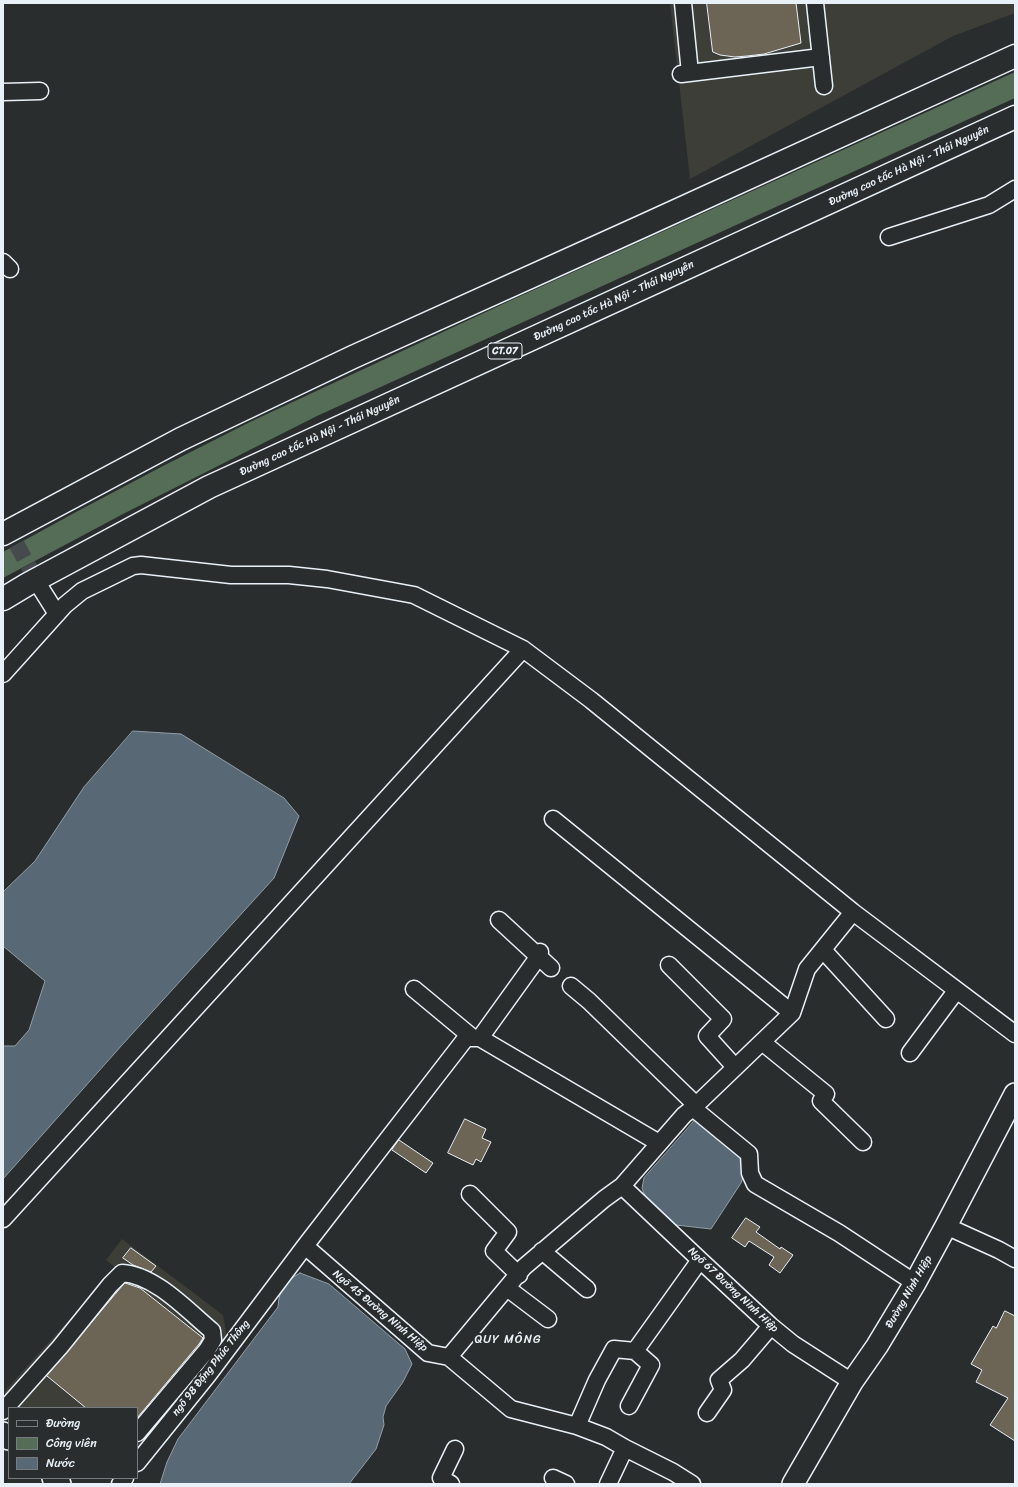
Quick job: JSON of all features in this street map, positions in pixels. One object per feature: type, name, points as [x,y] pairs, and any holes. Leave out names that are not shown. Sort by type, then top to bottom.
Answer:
[{"type":"highway","points":[[4,526],[353,357],[636,230],[1015,56]]},
{"type":"highway","name":"Đường cao tốc Hà Nội - Thái Nguyên","points":[[3,600],[28,584],[209,487],[1015,117]]},
{"type":"main road","name":"Đường Ninh Hiệp","points":[[793,1484],[852,1382],[877,1346],[915,1282],[1015,1094]]},
{"type":"street","points":[[683,3],[686,73],[821,58]]},
{"type":"street","points":[[815,3],[824,86]]},
{"type":"street","points":[[3,92],[40,91]]},
{"type":"street","points":[[889,238],[989,206],[1015,189]]},
{"type":"street","points":[[3,674],[65,605],[82,591],[133,566],[141,565],[231,574],[289,575],[327,579],[414,595],[435,604],[523,649],[591,700],[853,912],[1015,1034]]},
{"type":"street","points":[[40,587],[57,614]]},
{"type":"street","points":[[3,1219],[523,649]]},
{"type":"street","points":[[553,818],[792,1014]]},
{"type":"street","points":[[449,1357],[524,1268],[604,1199],[622,1186],[684,1115],[792,1014],[807,969],[853,912]]},
{"type":"street","points":[[499,920],[540,954],[551,968]]},
{"type":"street","points":[[823,950],[886,1019]]},
{"type":"street","points":[[476,1038],[540,954]]},
{"type":"street","points":[[669,965],[723,1019],[707,1036],[736,1067]]},
{"type":"street","points":[[571,986],[589,1001],[694,1106],[749,1154],[750,1173],[755,1184],[839,1233],[915,1282]]},
{"type":"street","points":[[414,989],[476,1038],[659,1143]]},
{"type":"street","points":[[910,1053],[956,991]]},
{"type":"street","name":"ngõ 98 Đặng Phúc Thông","points":[[138,1462],[208,1375],[284,1273],[458,1047],[466,1038],[476,1038]]},
{"type":"street","points":[[762,1042],[826,1094],[820,1101],[863,1142]]},
{"type":"street","name":"Ngõ 67 Đường Ninh Hiệp","points":[[622,1186],[771,1326],[793,1344],[852,1382]]},
{"type":"street","points":[[470,1194],[508,1232],[494,1251],[519,1275]]},
{"type":"street","points":[[946,1226],[999,1250],[1015,1259]]},
{"type":"street","name":"Ngõ 45 Đường Ninh Hiệp","points":[[305,1246],[428,1353],[449,1357],[511,1409],[577,1426],[606,1437],[673,1472],[692,1484]]},
{"type":"street","points":[[542,1252],[587,1289]]},
{"type":"street","points":[[635,1351],[700,1260]]},
{"type":"street","points":[[3,1411],[60,1347],[110,1285],[122,1273],[132,1273],[162,1288],[212,1331],[213,1340],[138,1432]]},
{"type":"street","points":[[507,1288],[548,1319]]},
{"type":"street","points":[[707,1413],[723,1390],[719,1380],[742,1360],[771,1326]]},
{"type":"street","points":[[577,1426],[597,1380],[614,1349],[635,1351],[651,1365],[628,1406]]},
{"type":"street","points":[[608,1484],[625,1448]]},
{"type":"street","points":[[451,1484],[442,1478],[455,1449]]},
{"type":"shaded area","points":[[670,3],[1015,3],[1015,13],[953,36],[690,179]]},
{"type":"shaded area","points":[[122,1239],[223,1315],[227,1338],[138,1448],[138,1407],[21,1407],[4,1392],[116,1268],[106,1260]]},
{"type":"green space","points":[[1015,72],[1015,98],[317,416],[123,514],[3,578],[3,552],[161,467],[252,421],[516,298]]},
{"type":"water","points":[[133,731],[181,734],[284,798],[299,816],[274,878],[122,1045],[3,1179],[3,1046],[15,1046],[29,1030],[45,981],[3,946],[3,892],[35,861],[84,787]]},
{"type":"water","points":[[697,1118],[713,1128],[748,1164],[741,1183],[711,1229],[676,1225],[648,1204],[642,1188],[644,1178]]},
{"type":"water","points":[[300,1273],[329,1284],[405,1349],[412,1364],[403,1382],[386,1406],[383,1417],[384,1425],[376,1449],[349,1484],[160,1484],[167,1462],[178,1439],[278,1307],[281,1291],[290,1279]]},
{"type":"building","points":[[707,3],[796,3],[801,43],[764,54],[735,57],[720,55],[713,52]]},
{"type":"building","points":[[465,1119],[486,1129],[482,1138],[491,1142],[481,1162],[476,1159],[473,1165],[448,1153]]},
{"type":"building","points":[[399,1140],[433,1163],[426,1173],[392,1150]]},
{"type":"building","points":[[746,1218],[760,1227],[756,1232],[780,1249],[781,1247],[793,1255],[780,1273],[769,1265],[774,1257],[749,1241],[745,1247],[732,1238]]},
{"type":"building","points":[[131,1248],[156,1266],[151,1272],[133,1265],[123,1258]]},
{"type":"building","points":[[125,1283],[140,1288],[203,1338],[138,1417],[138,1407],[85,1407],[47,1376]]},
{"type":"building","points":[[1005,1311],[1015,1316],[1015,1441],[990,1425],[1008,1398],[976,1382],[982,1370],[971,1364],[993,1326],[996,1328]]},
{"type":"tunnel","points":[[5,523],[40,587]]},
{"type":"district","name":"QUY MÔNG","points":[[508,1340]]}]
